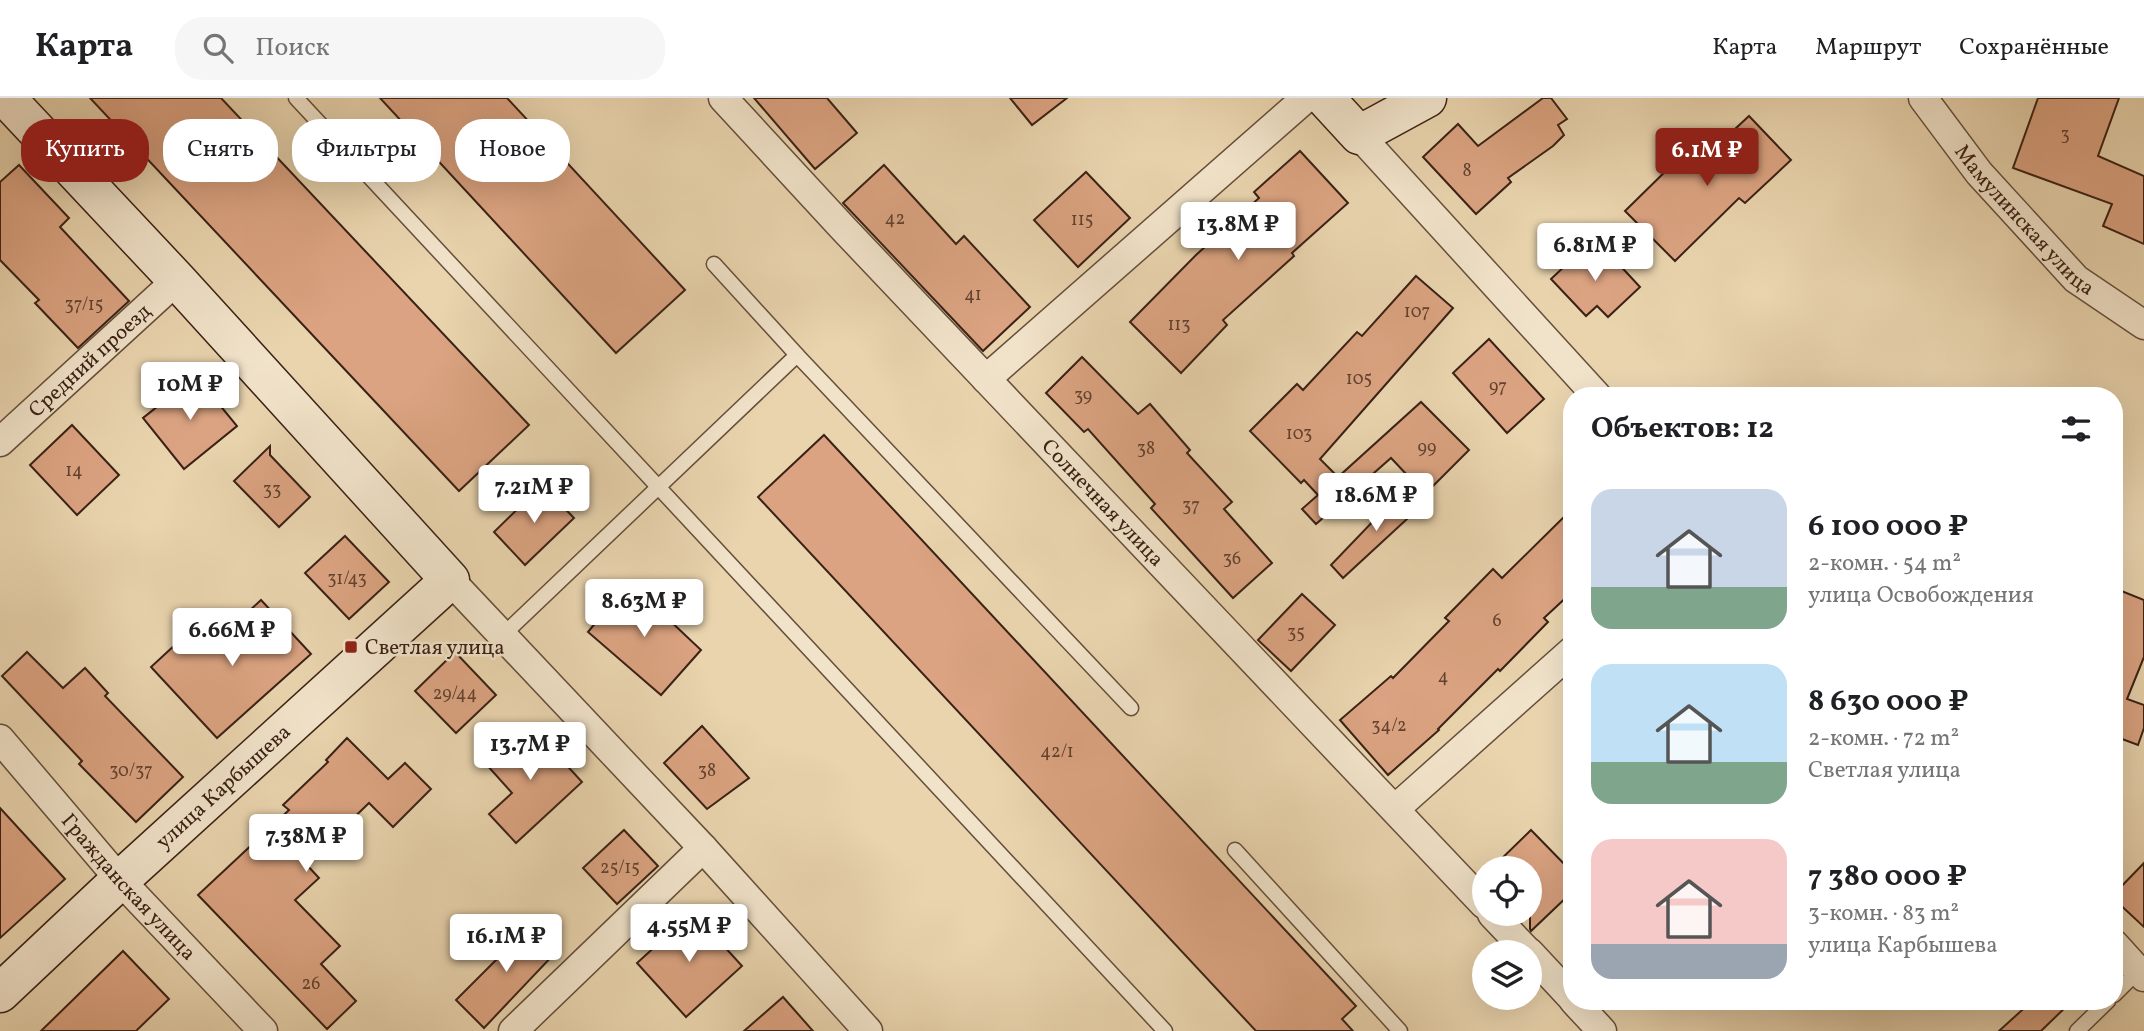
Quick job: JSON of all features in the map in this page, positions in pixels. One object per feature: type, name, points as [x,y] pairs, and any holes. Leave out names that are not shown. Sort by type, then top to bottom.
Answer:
[{"type":"street","points":[[6,98],[177,279],[450,580],[704,848],[868,1031]]},
{"type":"street","name":"Солнечная улица","points":[[723,98],[1472,891]]},
{"type":"street","points":[[986,379],[1306,98]]},
{"type":"street","points":[[1325,98],[1589,387]]},
{"type":"street","points":[[1359,135],[1427,98]]},
{"type":"street","name":"Мамулинская улица","points":[[1930,102],[1979,173],[2076,279],[2144,325]]},
{"type":"street","name":"Средний проезд","points":[[0,442],[177,279]]},
{"type":"street","name":"улица Карбышева","points":[[0,993],[120,880],[450,580]]},
{"type":"street","points":[[1395,809],[1563,659]]},
{"type":"street","name":"Гражданская улица","points":[[0,739],[120,880],[263,1031]]},
{"type":"street","points":[[513,1031],[704,848]]},
{"type":"street","points":[[1503,926],[1517,940]]},
{"type":"street","points":[[2123,954],[2141,974]]},
{"type":"street","points":[[1542,967],[1563,989]]},
{"type":"street","points":[[1582,1010],[1602,1031]]},
{"type":"lane","points":[[296,98],[1165,1031]]},
{"type":"lane","points":[[714,264],[1131,708]]},
{"type":"lane","points":[[503,635],[797,355]]},
{"type":"lane","points":[[1235,850],[1399,1031]]},
{"type":"lane","points":[[2123,988],[2141,974]]},
{"type":"lane","points":[[2077,1031],[2099,1010]]},
{"type":"building","points":[[90,98],[221,98],[241,119],[163,119],[163,176],[149,161],[149,119],[110,119]]},
{"type":"building","points":[[380,98],[507,98],[526,119],[455,119],[455,179],[441,164],[441,119],[399,119]]},
{"type":"building","points":[[754,98],[827,98],[857,133],[815,169]]},
{"type":"building","points":[[1010,98],[1067,98],[1032,125]]},
{"type":"building","points":[[1543,98],[1551,98],[1567,119],[1558,125],[1564,135],[1508,178],[1511,182],[1476,214],[1423,157],[1458,124],[1478,146]]},
{"type":"building","points":[[2038,98],[2119,98],[2098,156],[2144,176],[2144,244],[2103,226],[2112,204],[2013,168]]},
{"type":"building","points":[[1749,116],[1791,160],[1745,203],[1739,198],[1675,261],[1625,211],[1677,160],[1689,172]]},
{"type":"building","points":[[1300,151],[1348,203],[1223,320],[1227,325],[1181,373],[1130,322],[1196,255],[1259,198],[1254,192]]},
{"type":"building","points":[[278,159],[292,173],[292,182],[300,182],[529,425],[459,491],[169,182],[278,182]]},
{"type":"building","points":[[19,165],[21,182],[35,182],[69,218],[60,227],[129,301],[78,348],[35,303],[39,300],[0,260],[0,182]]},
{"type":"building","points":[[884,165],[956,244],[964,236],[1030,307],[983,351],[843,203]]},
{"type":"building","points":[[570,166],[685,290],[616,353],[458,182],[570,182]]},
{"type":"building","points":[[1086,172],[1130,218],[1078,267],[1034,220]]},
{"type":"building","points":[[1587,245],[1606,266],[1614,259],[1640,287],[1608,317],[1597,306],[1586,316],[1551,279]]},
{"type":"building","points":[[1416,276],[1453,308],[1320,459],[1338,477],[1421,402],[1469,450],[1425,494],[1391,458],[1316,524],[1302,509],[1318,495],[1304,480],[1301,483],[1250,431],[1297,384],[1303,390],[1357,332],[1362,336]]},
{"type":"building","points":[[1489,339],[1544,399],[1507,433],[1453,373]]},
{"type":"building","points":[[1082,357],[1138,414],[1150,404],[1190,450],[1187,453],[1232,502],[1224,509],[1272,563],[1233,598],[1151,508],[1155,504],[1088,429],[1084,432],[1046,393]]},
{"type":"building","points":[[196,376],[237,426],[184,469],[143,418]]},
{"type":"building","points":[[72,425],[119,475],[77,515],[30,465]]},
{"type":"building","points":[[824,435],[1356,1006],[1342,1019],[1353,1031],[1256,1031],[758,497]]},
{"type":"building","points":[[270,446],[270,455],[310,497],[279,527],[234,481]]},
{"type":"building","points":[[542,485],[574,518],[525,565],[494,532]]},
{"type":"building","points":[[1404,489],[1420,507],[1343,578],[1331,565]]},
{"type":"building","points":[[1563,518],[1563,600],[1544,618],[1548,622],[1500,671],[1498,669],[1439,730],[1388,775],[1340,720],[1391,676],[1393,678],[1449,621],[1445,618],[1493,569],[1502,578]]},
{"type":"building","points":[[345,536],[389,582],[349,619],[305,573]]},
{"type":"building","points":[[629,582],[701,650],[661,695],[588,632]]},
{"type":"building","points":[[2123,592],[2144,600],[2144,657],[2127,699],[2144,705],[2144,728],[2138,745],[2123,739]]},
{"type":"building","points":[[1302,594],[1335,625],[1291,671],[1258,640]]},
{"type":"building","points":[[261,600],[311,654],[217,738],[151,667],[189,632],[206,651]]},
{"type":"building","points":[[27,652],[63,688],[85,668],[108,693],[105,696],[183,777],[136,822],[79,764],[82,761],[2,676]]},
{"type":"building","points":[[455,652],[496,695],[456,733],[415,691]]},
{"type":"building","points":[[529,724],[582,782],[516,843],[489,814],[512,793],[486,764]]},
{"type":"building","points":[[702,726],[749,778],[707,809],[664,763]]},
{"type":"building","points":[[347,738],[388,779],[405,763],[431,789],[393,827],[369,803],[306,864],[319,878],[295,900],[340,946],[321,964],[356,1001],[327,1029],[198,895],[289,810],[283,805],[328,762],[326,760]]},
{"type":"building","points":[[0,808],[65,879],[0,938]]},
{"type":"building","points":[[624,830],[658,866],[617,904],[583,868]]},
{"type":"building","points":[[1531,830],[1563,863],[1563,901],[1542,921],[1542,856],[1504,856]]},
{"type":"building","points":[[2144,863],[2144,927],[2123,907],[2123,885]]},
{"type":"building","points":[[693,912],[742,966],[686,1017],[637,963]]},
{"type":"building","points":[[523,921],[556,952],[484,1028],[456,1000],[501,955],[495,950]]},
{"type":"building","points":[[123,951],[169,999],[136,1031],[41,1031]]},
{"type":"building","points":[[783,997],[813,1031],[744,1031]]},
{"type":"building","points":[[2022,1010],[2063,1010],[2041,1031],[1999,1031]]},
{"type":"place","name":"Светлая улица","points":[[351,647]]}]
